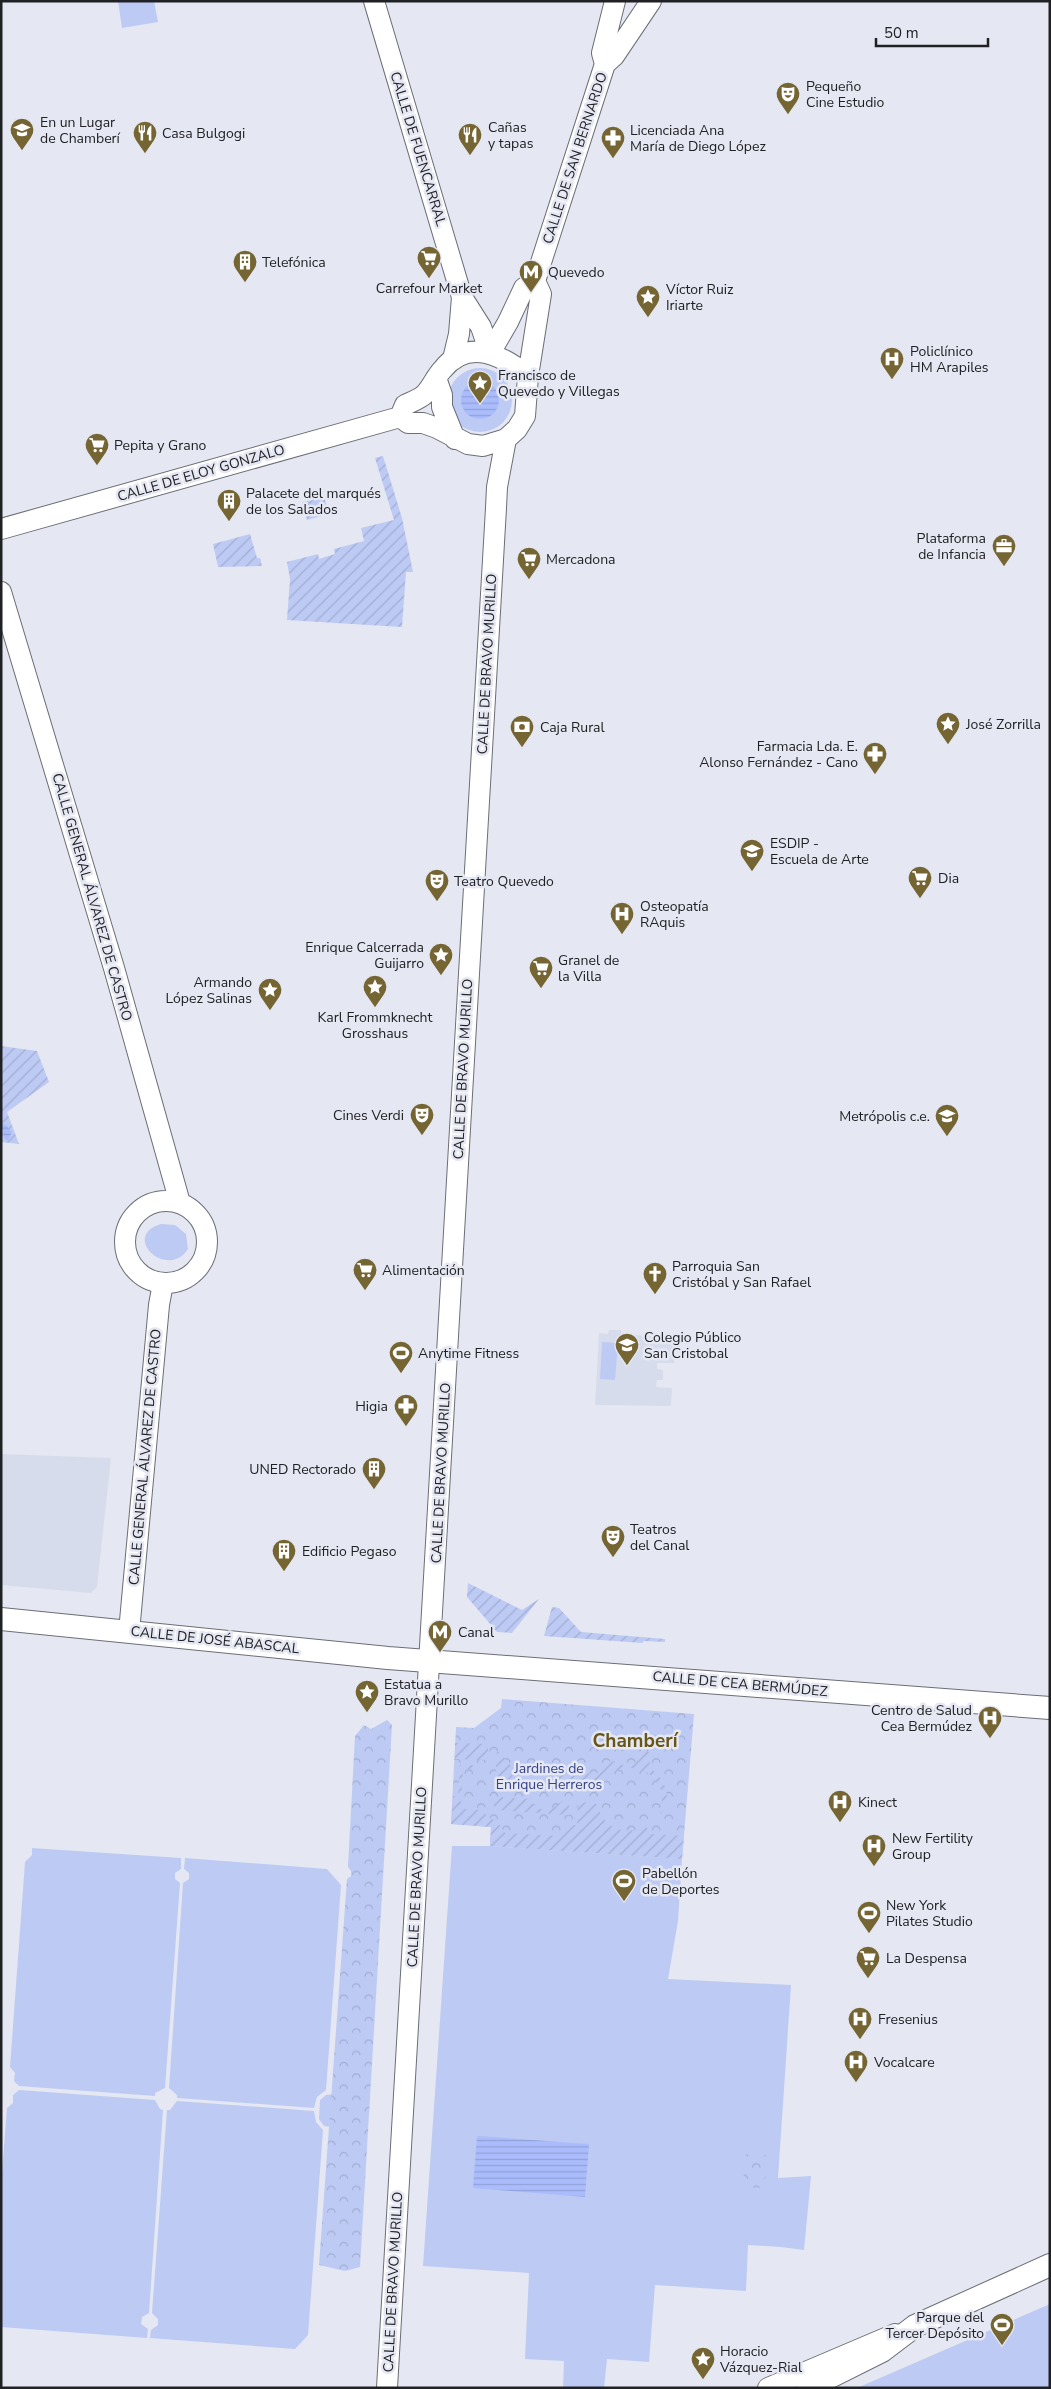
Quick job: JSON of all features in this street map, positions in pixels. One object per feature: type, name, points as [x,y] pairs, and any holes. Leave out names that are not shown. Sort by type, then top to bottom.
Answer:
[{"type":"main road","name":"CALLE DE FUENCARRAL","points":[[374,1],[462,296],[482,327],[490,353]]},
{"type":"main road","name":"CALLE DE SAN BERNARDO","points":[[605,64],[602,53],[615,1]]},
{"type":"main road","name":"CALLE DE SAN BERNARDO","points":[[490,353],[508,322],[524,288],[535,281],[605,64],[614,56],[651,1]]},
{"type":"main road","name":"CALLE DE SAN BERNARDO","points":[[528,376],[541,294],[535,281]]},
{"type":"main road","name":"CALLE DE FUENCARRAL","points":[[453,359],[460,334],[462,296]]},
{"type":"main road","points":[[470,352],[490,353],[504,357],[528,376],[525,416],[517,429],[506,439],[483,446],[468,444],[455,439],[437,428],[423,423],[408,423],[400,417],[405,405],[424,395],[453,359],[470,352]]},
{"type":"main road","points":[[436,378],[444,415],[455,439]]},
{"type":"main road","name":"CALLE DE ELOY GONZALO","points":[[1,529],[400,417]]},
{"type":"main road","name":"CALLE DE BRAVO MURILLO","points":[[387,2388],[496,508],[506,439]]},
{"type":"main road","name":"CALLE GENERAL ÁLVAREZ DE CASTRO","points":[[1,592],[114,968],[180,1202]]},
{"type":"main road","points":[[166,1200],[180,1202],[193,1210],[202,1222],[207,1235],[207,1248],[201,1264],[191,1275],[178,1281],[163,1283],[144,1276],[130,1262],[125,1250],[125,1235],[129,1222],[138,1211],[151,1203],[166,1200]]},
{"type":"main road","name":"CALLE GENERAL ÁLVAREZ DE CASTRO","points":[[129,1632],[159,1305],[163,1283]]},
{"type":"main road","name":"CALLE DE JOSÉ ABASCAL","points":[[1,1619],[430,1661]]},
{"type":"main road","name":"CALLE DE CEA BERMÚDEZ","points":[[430,1661],[1050,1708]]},
{"type":"main road","points":[[768,2388],[915,2326],[1050,2265]]},
{"type":"main road","points":[[808,2388],[882,2351],[915,2326]]},
{"type":"shaded area","points":[[480,381],[494,386],[499,400],[494,414],[480,419],[466,414],[461,400],[466,386]]},
{"type":"shaded area","points":[[1,1124],[6,1125],[12,1132],[8,1140],[5,1139]]},
{"type":"shaded area","name":"Colegio Público San Cristobal","points":[[609,1330],[621,1330],[621,1334],[676,1338],[674,1363],[657,1363],[657,1369],[663,1370],[663,1380],[657,1380],[656,1387],[672,1388],[671,1406],[595,1405],[599,1333],[608,1334]]},
{"type":"shaded area","points":[[1,1454],[111,1458],[97,1587],[91,1593],[1,1585]]},
{"type":"shaded area","points":[[477,2136],[589,2144],[585,2197],[473,2188]]},
{"type":"green space","points":[[118,1],[154,1],[158,22],[122,28]]},
{"type":"green space","points":[[474,368],[486,368],[503,377],[510,388],[512,400],[510,412],[503,423],[486,432],[474,432],[462,427],[453,418],[448,406],[448,394],[453,382],[462,373]]},
{"type":"green space","points":[[383,456],[402,518],[413,572],[406,572],[402,627],[287,620],[290,579],[287,562],[318,554],[319,559],[335,554],[334,549],[364,541],[361,528],[394,520],[375,458]]},
{"type":"green space","points":[[324,496],[329,514],[307,520],[302,502]]},
{"type":"green space","points":[[250,534],[257,558],[260,558],[262,566],[218,567],[213,544]]},
{"type":"green space","points":[[1,1046],[37,1051],[49,1082],[7,1112],[19,1144],[1,1142]]},
{"type":"green space","points":[[161,1224],[175,1225],[186,1234],[188,1249],[179,1258],[169,1260],[159,1258],[151,1253],[146,1246],[145,1237],[150,1230]]},
{"type":"green space","points":[[602,1342],[618,1343],[615,1380],[600,1379]]},
{"type":"green space","points":[[468,1583],[522,1610],[539,1599],[512,1633],[497,1632],[467,1597]]},
{"type":"green space","points":[[552,1607],[559,1608],[581,1632],[665,1639],[665,1642],[643,1641],[643,1643],[544,1636]]},
{"type":"green space","name":"Jardines de Enrique Herreros","points":[[502,1699],[694,1714],[682,1859],[490,1846],[491,1827],[451,1824],[456,1727],[474,1728],[501,1708]]},
{"type":"green space","points":[[387,1720],[392,1725],[360,2267],[345,2271],[319,2265],[347,1879],[351,1876],[351,1871],[348,1867],[355,1736],[364,1725],[371,1729]]},
{"type":"green space","points":[[455,1743],[488,1744],[488,1760],[455,1759]]},
{"type":"green space","points":[[497,1752],[499,1752],[528,1785],[495,1782]]},
{"type":"green space","points":[[646,1752],[651,1752],[649,1767],[655,1772],[666,1788],[665,1807],[661,1814],[659,1813],[662,1798],[659,1786],[652,1776],[642,1770],[630,1768],[618,1770],[608,1777],[600,1790],[563,1787],[555,1779],[541,1776],[530,1763],[540,1770],[596,1774],[610,1761],[620,1762],[621,1765],[633,1765]]},
{"type":"green space","points":[[460,1765],[474,1765],[474,1769],[463,1769],[461,1805],[464,1805],[465,1809],[482,1810],[482,1806],[485,1807],[485,1814],[499,1824],[505,1833],[560,1836],[565,1826],[577,1825],[578,1802],[595,1803],[606,1822],[617,1829],[628,1831],[646,1827],[652,1834],[684,1836],[682,1859],[490,1846],[491,1827],[451,1824],[453,1796],[458,1796]]},
{"type":"green space","points":[[498,1797],[530,1799],[540,1809],[549,1809],[562,1801],[569,1801],[569,1815],[499,1810],[494,1806],[494,1802]]},
{"type":"green space","points":[[452,1846],[490,1846],[682,1859],[678,1921],[668,1979],[791,1985],[778,2178],[811,2176],[804,2250],[748,2245],[746,2291],[655,2285],[649,2362],[607,2359],[604,2388],[563,2388],[564,2361],[525,2359],[529,2273],[423,2266]]},
{"type":"green space","points":[[32,1848],[181,1858],[181,1869],[175,1873],[175,1879],[180,1883],[165,2088],[155,2093],[155,2096],[19,2086],[14,2081],[15,2073],[10,2067],[25,1862],[32,1855]]},
{"type":"green space","points":[[185,1858],[327,1869],[341,1885],[326,2090],[317,2097],[314,2108],[177,2098],[177,2095],[169,2088],[183,1883],[189,1879],[189,1873],[184,1869]]},
{"type":"green space","points":[[19,2090],[155,2100],[160,2109],[163,2110],[149,2313],[142,2317],[141,2324],[148,2329],[147,2338],[1,2327],[1,2186],[7,2108],[13,2103],[13,2095]]},
{"type":"green space","points":[[335,2094],[332,2127],[324,2126],[319,2119],[320,2100],[326,2095]]},
{"type":"green space","points":[[177,2101],[314,2111],[316,2122],[323,2130],[308,2335],[295,2349],[150,2338],[151,2330],[158,2325],[158,2319],[152,2313],[167,2110],[170,2110]]},
{"type":"green space","points":[[745,2154],[766,2155],[765,2188],[743,2187]]},
{"type":"green space","name":"Parque del Tercer Depósito","points":[[1050,2304],[1050,2388],[857,2388]]},
{"type":"place","name":"Pequeño Cine Estudio","points":[[788,115]]},
{"type":"place","name":"En un Lugar de Chamberí","points":[[22,151]]},
{"type":"place","name":"Casa Bulgogi","points":[[145,154]]},
{"type":"place","name":"Cañas y tapas","points":[[470,156]]},
{"type":"place","name":"Licenciada Ana María de Diego López","points":[[613,159]]},
{"type":"place","name":"Carrefour Market","points":[[429,279]]},
{"type":"place","name":"Telefónica","points":[[245,283]]},
{"type":"place","name":"Quevedo","points":[[531,293]]},
{"type":"place","name":"Víctor Ruiz Iriarte","points":[[648,318]]},
{"type":"place","name":"Policlínico HM Arapiles","points":[[892,380]]},
{"type":"place","name":"Francisco de Quevedo y Villegas","points":[[480,404]]},
{"type":"place","name":"Pepita y Grano","points":[[97,466]]},
{"type":"place","name":"Palacete del marqués de los Salados","points":[[229,522]]},
{"type":"place","name":"Plataforma de Infancia","points":[[1004,567]]},
{"type":"place","name":"Mercadona","points":[[529,580]]},
{"type":"place","name":"José Zorrilla","points":[[948,745]]},
{"type":"place","name":"Caja Rural","points":[[522,748]]},
{"type":"place","name":"Farmacia Lda. E. Alonso Fernández - Cano","points":[[875,775]]},
{"type":"place","name":"ESDIP - Escuela de Arte","points":[[752,872]]},
{"type":"place","name":"Dia","points":[[920,899]]},
{"type":"place","name":"Teatro Quevedo","points":[[437,902]]},
{"type":"place","name":"Osteopatía RAquis","points":[[622,935]]},
{"type":"place","name":"Enrique Calcerrada Guijarro","points":[[441,976]]},
{"type":"place","name":"Granel de la Villa","points":[[541,989]]},
{"type":"place","name":"Karl Frommknecht Grosshaus","points":[[375,1008]]},
{"type":"place","name":"Armando López Salinas","points":[[270,1011]]},
{"type":"place","name":"Cines Verdi","points":[[422,1136]]},
{"type":"place","name":"Metrópolis c.e.","points":[[947,1137]]},
{"type":"place","name":"Alimentación","points":[[365,1291]]},
{"type":"place","name":"Parroquia San Cristóbal y San Rafael","points":[[655,1295]]},
{"type":"place","name":"Colegio Público San Cristobal","points":[[627,1366]]},
{"type":"place","name":"Anytime Fitness","points":[[401,1374]]},
{"type":"place","name":"Higia","points":[[406,1427]]},
{"type":"place","name":"UNED Rectorado","points":[[374,1490]]},
{"type":"place","name":"Teatros del Canal","points":[[613,1558]]},
{"type":"place","name":"Edificio Pegaso","points":[[284,1572]]},
{"type":"place","name":"Canal","points":[[440,1653]]},
{"type":"place","name":"Estatua a Bravo Murillo","points":[[367,1713]]},
{"type":"place","name":"Centro de Salud Cea Bermúdez","points":[[990,1739]]},
{"type":"place","name":"Kinect","points":[[840,1823]]},
{"type":"place","name":"New Fertility Group","points":[[874,1867]]},
{"type":"place","name":"Pabellón de Deportes","points":[[624,1902]]},
{"type":"place","name":"New York Pilates Studio","points":[[869,1934]]},
{"type":"place","name":"La Despensa","points":[[868,1979]]},
{"type":"place","name":"Fresenius","points":[[860,2040]]},
{"type":"place","name":"Vocalcare","points":[[856,2083]]},
{"type":"place","name":"Parque del Tercer Depósito","points":[[1002,2346]]},
{"type":"place","name":"Horacio Vázquez-Rial","points":[[703,2380]]},
{"type":"district","name":"Chamberí","points":[[635,1741]]}]
